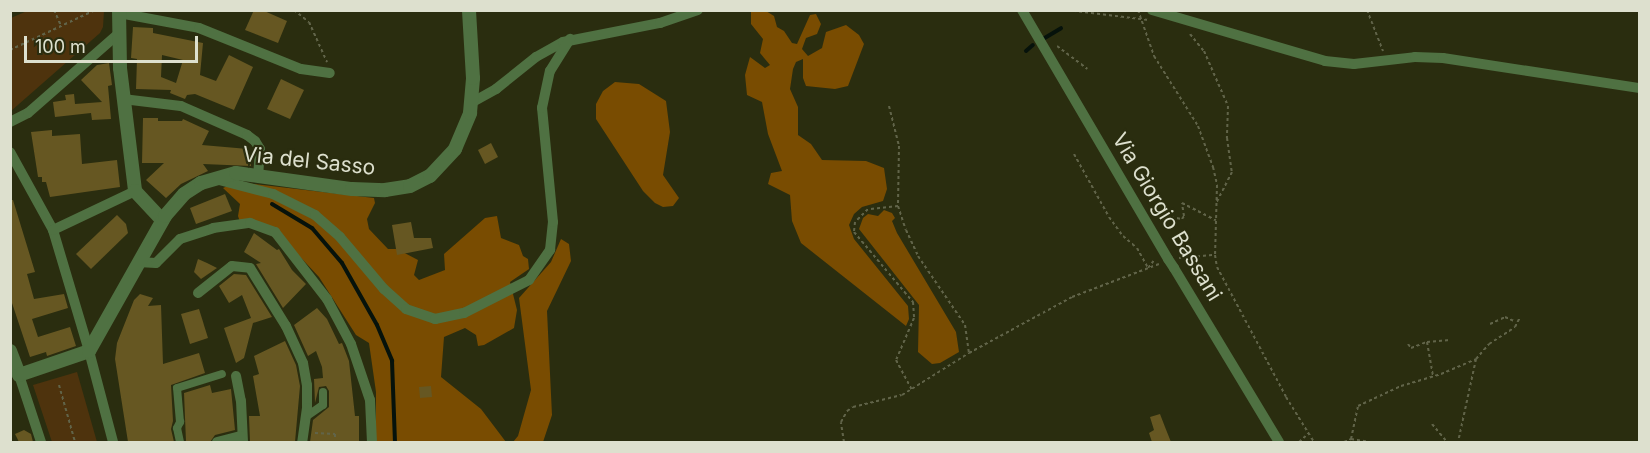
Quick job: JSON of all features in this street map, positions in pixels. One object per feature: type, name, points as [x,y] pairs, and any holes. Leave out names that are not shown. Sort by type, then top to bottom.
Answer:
[{"type":"street","name":"Via del Sasso","points":[[90,351],[162,220],[188,190],[201,183],[219,180],[233,173],[361,190],[385,190],[410,186],[430,176],[450,156],[465,127],[471,103],[473,72],[469,10]]},
{"type":"street","points":[[471,103],[496,89],[542,53],[570,39],[660,23],[698,10]]},
{"type":"street","name":"Via Giorgio Bassani","points":[[1022,10],[1280,442]]},
{"type":"street","points":[[162,220],[135,191],[123,99],[119,12],[199,28],[301,69],[330,73]]},
{"type":"street","points":[[1151,15],[1325,61],[1354,64],[1385,59],[1443,58],[1640,88]]},
{"type":"street","points":[[10,122],[28,113],[119,33]]},
{"type":"street","points":[[219,180],[282,197],[315,215],[340,237],[384,289],[406,309],[435,319],[464,314],[529,280],[550,250],[553,222],[542,108],[550,71],[570,39]]},
{"type":"street","points":[[123,99],[181,106],[247,135],[260,149],[258,176]]},
{"type":"street","points":[[10,152],[52,230],[90,351],[113,442]]},
{"type":"street","points":[[52,230],[135,191]]},
{"type":"street","points":[[138,262],[156,263],[184,236],[213,228],[250,223],[275,232],[327,299],[351,344],[370,400],[372,442]]},
{"type":"street","points":[[198,293],[232,266],[250,268],[286,326],[301,356],[308,385],[304,437]]},
{"type":"street","points":[[10,351],[41,442]]},
{"type":"street","points":[[19,375],[90,351]]},
{"type":"street","points":[[180,442],[177,428],[180,422],[177,388],[222,374]]},
{"type":"street","points":[[217,442],[242,439],[241,401],[236,376]]},
{"type":"street","points":[[307,416],[323,405],[323,392]]},
{"type":"path","points":[[54,10],[62,26]]},
{"type":"path","points":[[10,50],[94,10]]},
{"type":"path","points":[[294,10],[309,22],[322,47],[330,73]]},
{"type":"path","points":[[1067,10],[1142,20],[1151,15]]},
{"type":"path","points":[[1138,10],[1154,56],[1203,135],[1217,185],[1215,255],[1230,295],[1244,315],[1286,397],[1314,442]]},
{"type":"path","points":[[1367,10],[1381,40],[1385,59]]},
{"type":"path","points":[[1186,30],[1195,37],[1204,51],[1228,106],[1227,138],[1232,172],[1217,202]]},
{"type":"path","points":[[1043,46],[1053,44],[1063,49],[1087,69]]},
{"type":"path","points":[[889,106],[899,146],[898,206],[918,256],[965,325],[969,353]]},
{"type":"path","points":[[1074,153],[1109,217],[1123,236],[1137,248],[1148,268]]},
{"type":"path","points":[[1171,217],[1182,219],[1184,216],[1182,203],[1216,220]]},
{"type":"path","points":[[898,206],[868,208],[855,222],[854,232],[913,302],[914,318],[896,360],[912,390]]},
{"type":"path","points":[[844,442],[841,422],[847,411],[863,403],[890,398],[912,390],[969,353],[1072,297],[1148,268],[1215,255]]},
{"type":"path","points":[[1490,324],[1505,317],[1516,322]]},
{"type":"path","points":[[1458,442],[1476,359],[1488,344],[1515,327],[1520,317]]},
{"type":"path","points":[[1408,344],[1411,348],[1427,342],[1450,340]]},
{"type":"path","points":[[1427,342],[1433,375]]},
{"type":"path","points":[[1351,439],[1358,406],[1401,386],[1476,359]]},
{"type":"path","points":[[59,385],[75,442]]},
{"type":"path","points":[[1432,424],[1447,442]]},
{"type":"path","points":[[1299,442],[1309,433]]},
{"type":"path","points":[[304,437],[335,434],[335,438]]},
{"type":"path","points":[[1344,442],[1351,439],[1358,442],[1369,442]]},
{"type":"shaded area","points":[[27,11],[104,11],[103,27],[100,33],[11,111],[11,18]]},
{"type":"shaded area","points":[[751,11],[766,11],[774,16],[777,27],[784,31],[792,43],[797,44],[810,15],[816,14],[821,24],[817,34],[806,38],[802,49],[808,56],[822,48],[826,32],[846,25],[859,35],[864,44],[848,86],[835,89],[806,86],[803,78],[803,59],[796,62],[790,89],[798,107],[798,135],[811,144],[822,160],[866,161],[884,168],[887,189],[883,201],[862,207],[854,214],[849,225],[854,239],[908,306],[909,319],[906,326],[801,243],[792,221],[790,195],[768,184],[771,173],[782,171],[768,134],[762,102],[747,95],[745,75],[750,57],[765,68],[770,65],[760,53],[763,39],[751,24]]},
{"type":"shaded area","points":[[615,82],[639,84],[666,101],[670,132],[663,175],[679,198],[673,206],[663,207],[655,203],[643,191],[596,119],[596,104],[603,91]]},
{"type":"shaded area","points":[[236,182],[374,198],[375,203],[367,219],[369,229],[388,249],[397,249],[418,260],[414,275],[419,280],[445,270],[444,254],[485,218],[497,216],[501,238],[519,245],[523,256],[528,259],[529,269],[510,282],[517,310],[514,328],[478,346],[476,335],[465,328],[444,337],[441,377],[481,409],[506,442],[376,442],[376,392],[369,343],[356,335],[319,277],[288,244],[263,223],[241,225],[238,216],[240,204],[223,188]]},
{"type":"shaded area","points":[[884,210],[892,213],[895,218],[892,221],[897,233],[956,332],[959,352],[940,363],[932,364],[918,352],[919,305],[859,229],[863,218],[868,214],[878,216]]},
{"type":"shaded area","points":[[561,239],[569,244],[571,261],[547,311],[552,415],[543,442],[513,442],[518,436],[531,390],[519,298],[551,262]]},
{"type":"shaded area","points":[[77,372],[97,442],[52,442],[33,385]]},
{"type":"building","points":[[254,10],[262,10],[287,21],[278,43],[245,30]]},
{"type":"building","points":[[133,27],[153,28],[153,33],[203,43],[200,75],[216,81],[229,55],[253,67],[234,110],[195,94],[187,95],[185,99],[170,93],[171,90],[136,89],[137,59],[131,58]],"holes":[[[162,55],[183,60],[176,83],[161,77]]]},
{"type":"building","points":[[109,63],[112,85],[108,86],[111,119],[92,120],[91,113],[55,117],[53,102],[66,100],[65,95],[74,94],[75,104],[102,102],[81,80],[97,65]]},
{"type":"building","points":[[281,79],[304,90],[290,119],[267,109]]},
{"type":"building","points":[[143,118],[158,118],[158,121],[182,121],[183,119],[209,131],[202,145],[248,149],[247,155],[251,155],[251,166],[203,164],[208,171],[181,184],[166,198],[146,180],[164,163],[142,163]]},
{"type":"building","points":[[52,130],[52,136],[80,134],[82,164],[117,160],[120,187],[50,197],[46,182],[42,182],[42,177],[38,177],[31,132]]},
{"type":"building","points":[[491,143],[498,157],[485,164],[478,150]]},
{"type":"building","points":[[225,194],[232,211],[196,224],[190,208]]},
{"type":"building","points":[[10,200],[13,200],[35,272],[27,274],[34,299],[64,294],[68,308],[32,319],[38,337],[70,327],[76,346],[47,356],[46,352],[30,357],[10,297]]},
{"type":"building","points":[[117,215],[126,224],[128,233],[91,269],[76,254]]},
{"type":"building","points":[[411,222],[414,238],[431,238],[433,248],[397,255],[392,225]]},
{"type":"building","points":[[254,233],[277,250],[279,249],[292,270],[306,284],[283,308],[256,264],[261,263],[244,252]]},
{"type":"building","points":[[198,259],[217,268],[201,279],[194,272]]},
{"type":"building","points":[[234,274],[246,275],[272,317],[253,323],[244,358],[236,363],[224,328],[251,318],[242,295],[229,303],[219,286]]},
{"type":"building","points":[[140,294],[153,298],[148,306],[161,305],[163,364],[199,353],[205,373],[171,385],[173,421],[171,429],[174,442],[128,442],[115,359],[117,343],[134,300]]},
{"type":"building","points":[[317,308],[327,319],[339,344],[342,343],[349,361],[355,416],[359,416],[359,442],[310,442],[313,420],[329,407],[329,391],[326,386],[319,387],[315,403],[314,379],[323,378],[322,367],[316,351],[308,356],[294,325]]},
{"type":"building","points":[[199,309],[208,338],[190,344],[181,314]]},
{"type":"building","points":[[285,341],[296,365],[300,386],[295,442],[250,442],[249,416],[260,416],[253,376],[259,374],[254,356]]},
{"type":"building","points":[[210,385],[212,393],[231,389],[235,430],[215,435],[210,442],[186,442],[184,393]]},
{"type":"building","points":[[431,386],[432,397],[420,398],[419,387]]},
{"type":"building","points":[[1160,414],[1171,442],[1152,442],[1149,433],[1154,430],[1150,417]]},
{"type":"building","points":[[24,430],[31,434],[33,442],[19,442],[15,434]]},
{"type":"waterway","points":[[1043,39],[1061,28]]},
{"type":"waterway","points":[[1026,51],[1033,45]]},
{"type":"waterway","points":[[272,204],[312,228],[342,263],[377,325],[392,361],[395,442]]}]
